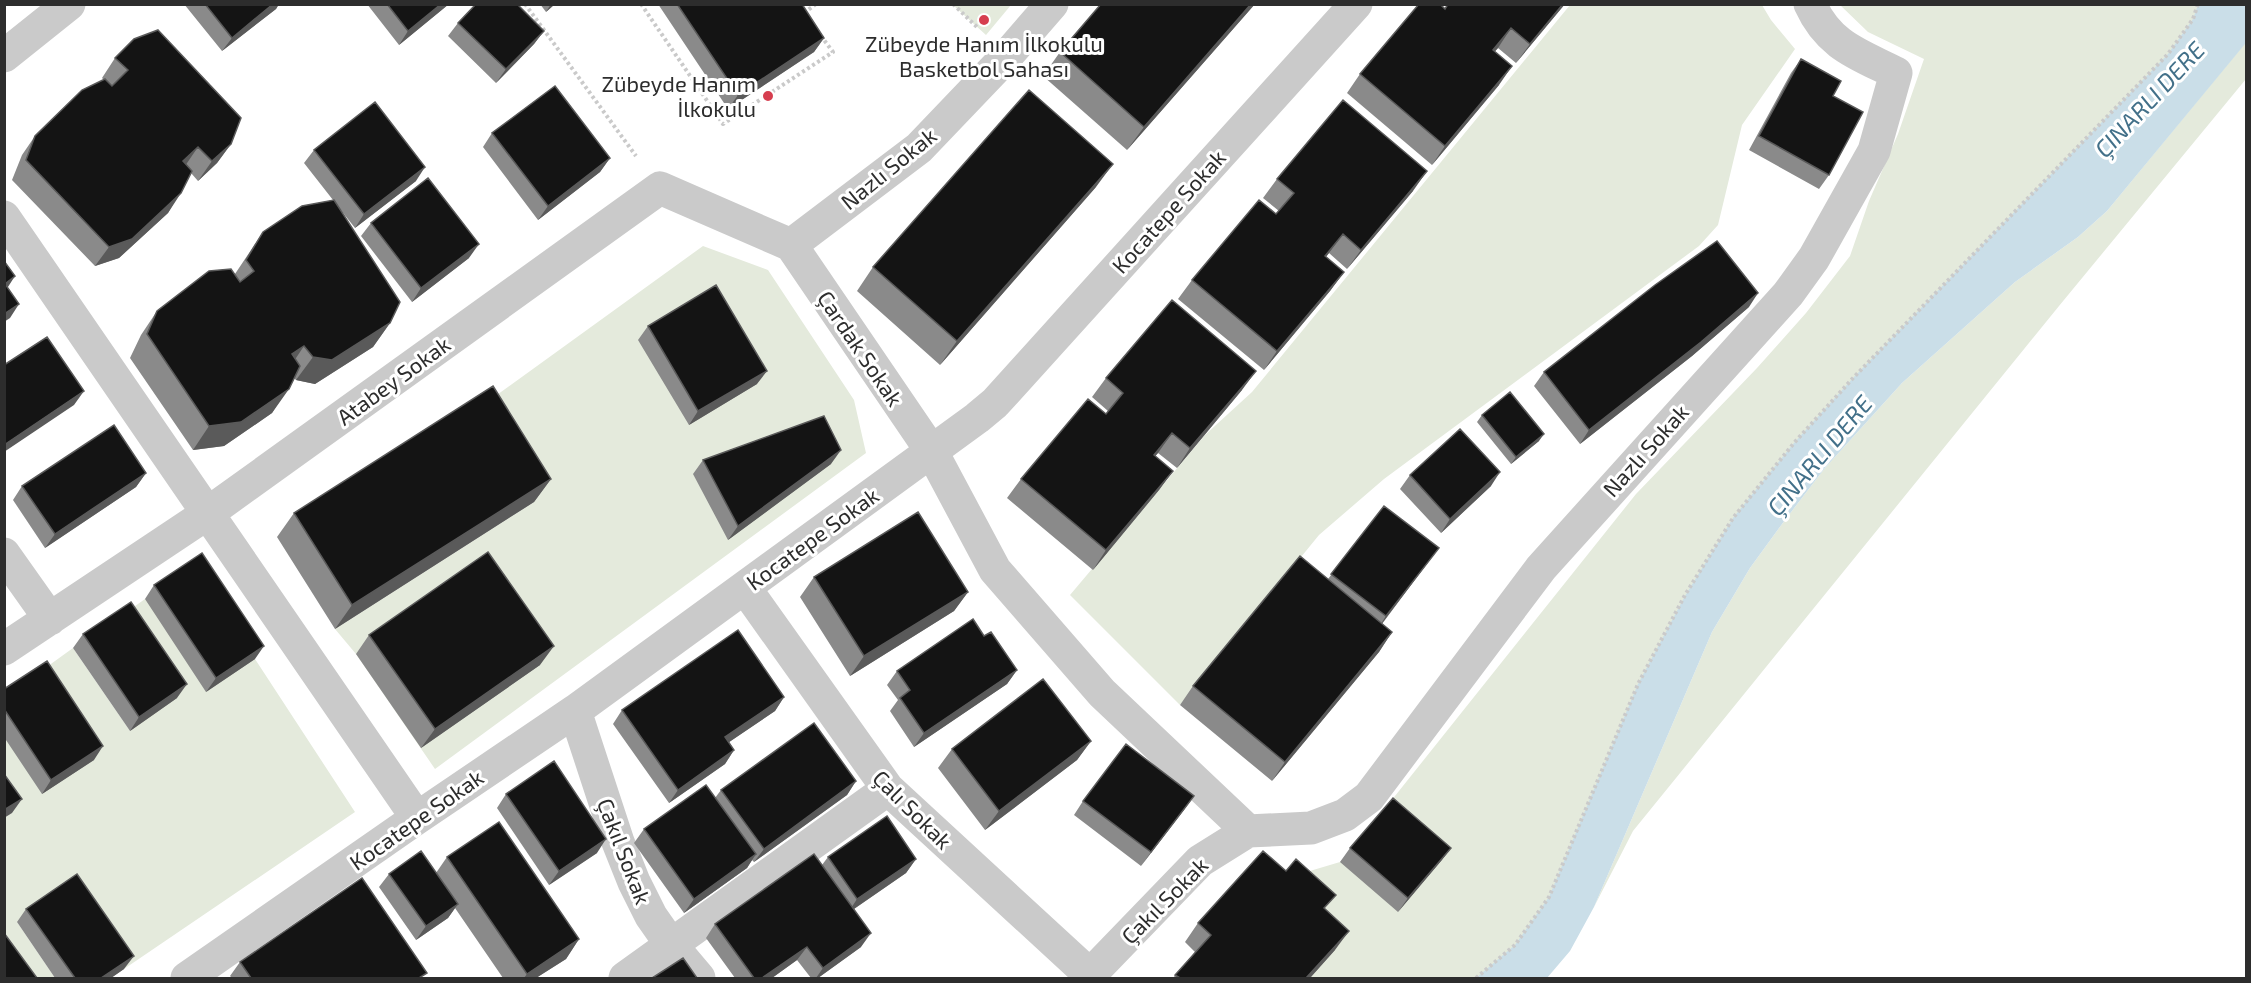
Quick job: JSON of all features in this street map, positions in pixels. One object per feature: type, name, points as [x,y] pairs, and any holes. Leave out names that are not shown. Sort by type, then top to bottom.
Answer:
[{"type":"street","points":[[4,56],[69,4]]},
{"type":"street","name":"Nazlı Sokak","points":[[791,245],[919,148],[1006,57],[1052,4]]},
{"type":"street","name":"Kocatepe Sokak","points":[[187,978],[575,711],[952,438],[995,403],[1356,4]]},
{"type":"street","name":"Nazlı Sokak","points":[[1248,831],[1311,828],[1345,815],[1369,796],[1541,568],[1788,294],[1814,258],[1875,151],[1896,74],[1843,47],[1824,30],[1810,4]]},
{"type":"street","points":[[660,188],[791,245]]},
{"type":"street","name":"Atabey Sokak","points":[[4,649],[208,513],[660,188]]},
{"type":"street","points":[[4,217],[417,818]]},
{"type":"street","name":"Çardak Sokak","points":[[791,245],[932,452],[995,570],[1102,693],[1248,831]]},
{"type":"street","points":[[4,554],[50,620]]},
{"type":"street","name":"Çalı Sokak","points":[[745,588],[888,789],[1089,977]]},
{"type":"street","name":"Çakıl Sokak","points":[[575,711],[618,842],[634,882],[651,916],[699,978]]},
{"type":"street","points":[[625,978],[888,789]]},
{"type":"street","name":"Çakıl Sokak","points":[[1089,977],[1200,861],[1248,831]]},
{"type":"path","points":[[525,4],[660,188]]},
{"type":"path","points":[[641,4],[723,124],[833,52],[816,29]]},
{"type":"path","points":[[799,17],[816,4]]},
{"type":"path","points":[[1476,978],[1515,945],[1549,897],[1638,684],[1685,596],[1733,518],[1794,443],[1854,377],[2168,54],[2193,19],[2198,4]]},
{"type":"path","points":[[804,13],[810,21]]},
{"type":"shaded area","name":"Zübeyde Hanım İlkokulu Basketbol Sahası","points":[[953,5],[1011,5],[986,35]]},
{"type":"shaded area","points":[[1570,5],[1762,5],[1771,20],[1795,49],[1742,125],[1718,225],[1699,246],[1384,479],[1319,535],[1180,705],[1070,595],[1205,435],[1252,392]]},
{"type":"shaded area","points":[[1840,5],[2227,5],[1795,476],[1516,978],[1310,978],[1283,879],[1340,862],[1636,494],[1757,368],[1806,313],[1850,256],[1869,201],[1898,134],[1924,59],[1868,32]]},
{"type":"shaded area","points":[[2246,42],[2246,79],[1633,831],[1594,907],[1712,632],[1750,568],[1785,520],[1825,468],[1902,383],[2015,282],[2078,237],[2107,211]]},
{"type":"shaded area","points":[[703,246],[768,270],[854,400],[866,453],[435,769],[356,654],[335,629],[534,502],[476,410]]},
{"type":"shaded area","points":[[145,599],[255,659],[355,812],[124,969],[17,922],[55,978],[17,978],[5,960],[4,818],[12,812],[5,802],[5,737],[37,674],[73,648],[130,731],[121,616]]},
{"type":"water","name":"ÇINARLI DERE","points":[[2198,5],[2246,5],[2245,44],[2107,211],[2078,237],[2015,282],[1902,383],[1825,468],[1785,520],[1750,568],[1712,632],[1594,907],[1570,951],[1547,978],[1476,978],[1515,945],[1549,897],[1638,684],[1685,596],[1733,518],[1794,443],[1854,377],[2168,54],[2193,19]]},
{"type":"building","points":[[205,4],[273,4],[232,38]]},
{"type":"building","points":[[387,4],[441,4],[408,31]]},
{"type":"building","points":[[476,4],[517,4],[544,31],[506,69],[458,23]]},
{"type":"building","name":"Zübeyde Hanım İlkokulu","points":[[677,4],[802,4],[824,38],[738,95]]},
{"type":"building","points":[[1101,4],[1251,4],[1144,127],[1060,52]]},
{"type":"building","points":[[1419,4],[1440,4],[1445,9],[1448,4],[1563,4],[1530,44],[1511,28],[1493,50],[1512,66],[1445,146],[1360,74]]},
{"type":"building","points":[[158,30],[241,118],[231,144],[212,161],[198,147],[183,161],[192,171],[181,193],[132,239],[109,247],[26,160],[35,136],[82,90],[105,79],[112,86],[128,70],[115,58],[134,39]]},
{"type":"building","points":[[1801,59],[1841,81],[1833,96],[1863,112],[1829,175],[1759,136]]},
{"type":"building","points":[[555,86],[610,158],[548,206],[492,133]]},
{"type":"building","points":[[1029,90],[1113,164],[957,341],[873,267]]},
{"type":"building","points":[[1343,100],[1427,171],[1361,250],[1343,234],[1325,256],[1344,272],[1277,351],[1192,280],[1259,200],[1276,214],[1294,193],[1277,179]]},
{"type":"building","points":[[375,102],[425,167],[364,214],[314,150]]},
{"type":"building","points":[[428,178],[479,244],[421,288],[371,223]]},
{"type":"building","points":[[334,200],[400,302],[390,323],[332,360],[313,357],[304,346],[292,354],[300,366],[289,389],[241,422],[209,426],[147,334],[157,311],[209,271],[231,269],[240,282],[254,271],[246,260],[263,232],[302,206]]},
{"type":"building","points":[[1717,241],[1758,293],[1701,342],[1589,430],[1544,372],[1655,285]]},
{"type":"building","points":[[4,261],[15,276],[5,284],[19,304],[4,314]]},
{"type":"building","points":[[716,285],[767,371],[698,411],[648,326]]},
{"type":"building","points":[[1172,300],[1256,371],[1190,448],[1172,433],[1154,455],[1173,471],[1106,550],[1021,479],[1088,399],[1106,414],[1123,393],[1106,378]]},
{"type":"building","points":[[47,337],[84,391],[4,445],[4,365]]},
{"type":"building","points":[[493,386],[551,479],[352,605],[294,513]]},
{"type":"building","points":[[1510,392],[1544,434],[1516,457],[1482,415]]},
{"type":"building","points":[[824,416],[841,450],[738,526],[703,460]]},
{"type":"building","points":[[114,425],[146,473],[55,534],[22,486]]},
{"type":"building","points":[[1460,429],[1500,472],[1450,519],[1410,475]]},
{"type":"building","points":[[1384,506],[1439,548],[1386,616],[1331,574]]},
{"type":"building","points":[[918,512],[968,592],[864,656],[814,577]]},
{"type":"building","points":[[488,552],[554,646],[435,729],[369,635]]},
{"type":"building","points":[[202,553],[264,646],[216,678],[154,585]]},
{"type":"building","points":[[1300,556],[1392,632],[1285,762],[1193,686]]},
{"type":"building","points":[[131,602],[187,684],[139,717],[83,634]]},
{"type":"building","points":[[973,619],[984,636],[991,632],[1017,670],[924,733],[900,698],[910,690],[897,671]]},
{"type":"building","points":[[738,630],[784,697],[725,737],[734,750],[678,790],[622,710]]},
{"type":"building","points":[[47,661],[103,746],[51,780],[4,709],[4,689]]},
{"type":"building","points":[[1043,679],[1091,741],[999,811],[952,749]]},
{"type":"building","points":[[814,723],[856,781],[764,849],[721,790]]},
{"type":"building","points":[[1126,744],[1194,796],[1151,852],[1083,801]]},
{"type":"building","points":[[554,761],[606,839],[559,871],[506,794]]},
{"type":"building","points":[[4,774],[22,799],[4,810]]},
{"type":"building","points":[[706,785],[756,854],[694,899],[644,829]]},
{"type":"building","points":[[1393,798],[1451,848],[1408,898],[1350,848]]},
{"type":"building","points":[[887,816],[916,859],[857,899],[828,857]]},
{"type":"building","points":[[499,822],[579,939],[527,974],[447,857]]},
{"type":"building","points":[[421,851],[458,904],[426,926],[389,874]]},
{"type":"building","points":[[1263,851],[1286,871],[1296,859],[1336,895],[1324,908],[1349,931],[1306,978],[1180,978],[1175,975],[1211,935],[1198,923]]},
{"type":"building","points":[[814,854],[871,933],[823,968],[807,947],[762,978],[754,978],[715,924]]},
{"type":"building","points":[[77,874],[134,956],[101,978],[75,978],[26,909]]},
{"type":"building","points":[[362,878],[427,973],[419,978],[251,978],[240,962]]},
{"type":"building","points":[[4,933],[37,978],[4,978]]},
{"type":"building","points":[[683,958],[697,978],[652,978]]},
{"type":"place","name":"Zübeyde Hanım İlkokulu Basketbol Sahası","points":[[984,20]]},
{"type":"place","name":"Zübeyde Hanım İlkokulu","points":[[768,96]]}]
